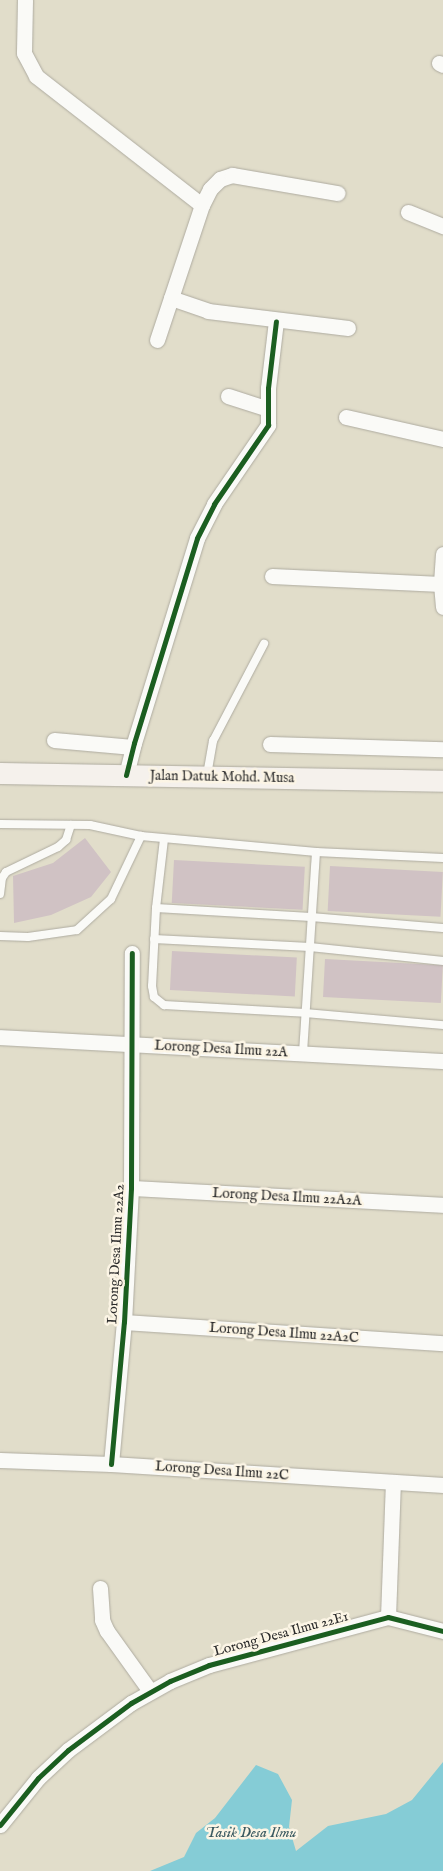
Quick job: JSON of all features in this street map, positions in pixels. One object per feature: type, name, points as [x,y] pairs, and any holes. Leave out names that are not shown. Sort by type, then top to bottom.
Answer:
[{"type":"main road","name":"Jalan Datuk Mohd. Musa","points":[[0,773],[443,781]]},
{"type":"street","points":[[25,0],[24,53],[36,76],[202,205]]},
{"type":"street","points":[[157,340],[202,205],[214,184],[220,179],[232,175],[337,193]]},
{"type":"street","points":[[408,212],[443,226]]},
{"type":"street","points":[[172,298],[208,311],[276,321],[348,328]]},
{"type":"street","points":[[126,775],[197,538],[214,504],[268,424],[268,388],[276,321]]},
{"type":"street","points":[[228,396],[268,409]]},
{"type":"street","points":[[346,417],[443,439]]},
{"type":"street","points":[[443,554],[441,584],[443,607]]},
{"type":"street","points":[[272,576],[441,584]]},
{"type":"street","points":[[54,740],[133,747]]},
{"type":"street","points":[[270,744],[443,749]]},
{"type":"street","name":"Lorong Desa Ilmu 22A2","points":[[111,1464],[124,1322],[131,1188],[132,953]]},
{"type":"street","name":"Lorong Desa Ilmu 22A","points":[[0,1037],[443,1061]]},
{"type":"street","name":"Lorong Desa Ilmu 22A2A","points":[[131,1188],[443,1205]]},
{"type":"street","name":"Lorong Desa Ilmu 22A2C","points":[[124,1322],[443,1343]]},
{"type":"street","name":"Lorong Desa Ilmu 22C","points":[[0,1460],[111,1464],[443,1485]]},
{"type":"street","points":[[388,1617],[393,1482]]},
{"type":"street","points":[[100,1588],[104,1625],[150,1691]]},
{"type":"street","name":"Lorong Desa Ilmu 22E1","points":[[0,1825],[38,1778],[68,1750],[150,1691],[210,1665],[388,1617],[443,1630]]},
{"type":"lane","points":[[206,777],[213,741],[264,644]]},
{"type":"lane","points":[[0,824],[90,825],[141,836],[316,852],[443,858]]},
{"type":"lane","points":[[0,894],[4,874],[10,869],[58,847],[66,840],[71,825]]},
{"type":"lane","points":[[0,936],[28,937],[77,930],[112,900],[141,836]]},
{"type":"lane","points":[[164,838],[156,908],[152,986],[154,997],[164,1005],[443,1025]]},
{"type":"lane","points":[[303,1053],[316,852]]},
{"type":"lane","points":[[156,908],[311,917],[443,928]]},
{"type":"lane","points":[[154,939],[310,947],[443,961]]},
{"type":"water","name":"Tasik Desa Ilmu","points":[[443,1762],[443,1871],[150,1871],[184,1857],[196,1833],[215,1818],[256,1765],[278,1774],[292,1800],[289,1827],[296,1851],[328,1826],[386,1814],[412,1800]]},
{"type":"building","points":[[85,838],[111,872],[91,897],[51,915],[14,923],[13,876],[53,863]]},
{"type":"building","points":[[174,860],[305,867],[303,910],[172,903]]},
{"type":"building","points":[[330,866],[443,872],[440,917],[328,911]]},
{"type":"building","points":[[172,951],[297,958],[295,996],[170,990]]},
{"type":"building","points":[[325,959],[443,965],[441,1003],[323,997]]},
{"type":"cycle path","points":[[126,775],[134,743],[197,538],[214,504],[268,425],[268,388],[276,321]]},
{"type":"cycle path","points":[[111,1464],[124,1322],[131,1188],[132,953]]},
{"type":"cycle path","points":[[0,1825],[38,1778],[68,1750],[131,1703],[170,1681],[209,1665],[388,1617],[443,1631]]}]
